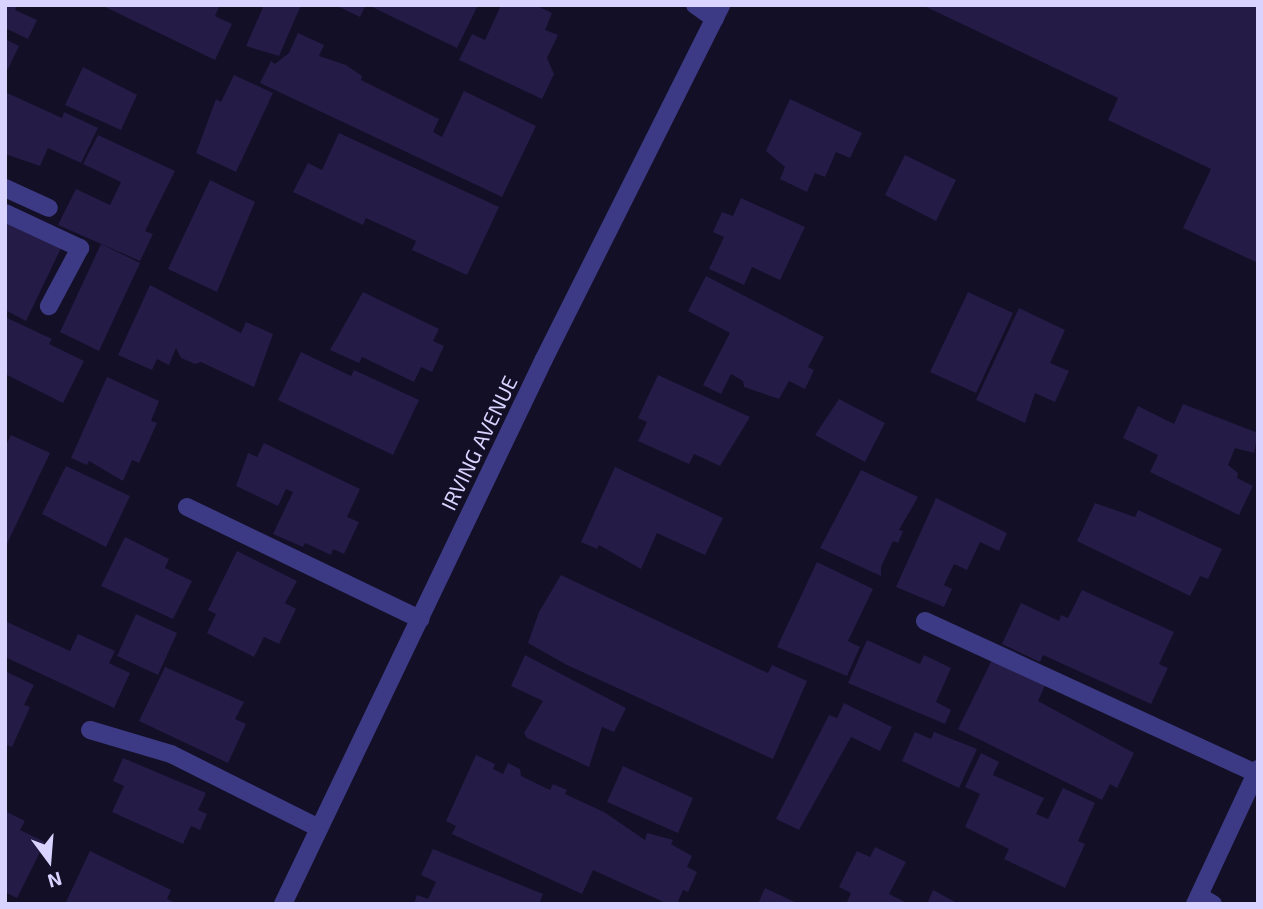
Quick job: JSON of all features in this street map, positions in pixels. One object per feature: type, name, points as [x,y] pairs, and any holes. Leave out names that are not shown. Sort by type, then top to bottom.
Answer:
[{"type":"street","points":[[695,5],[718,12]]},
{"type":"street","name":"IRVING AVENUE","points":[[284,904],[420,619],[718,12]]},
{"type":"street","points":[[5,188],[48,208]]},
{"type":"street","points":[[5,213],[80,248],[49,306]]},
{"type":"street","points":[[187,507],[420,619]]},
{"type":"street","points":[[925,621],[1257,771],[1202,901]]},
{"type":"street","points":[[90,730],[171,754],[319,828]]},
{"type":"building","points":[[5,5],[17,5],[15,10],[37,20],[28,39],[5,28]]},
{"type":"building","points":[[101,5],[220,5],[215,16],[232,24],[215,60]]},
{"type":"building","points":[[264,5],[301,5],[279,56],[246,46]]},
{"type":"building","points":[[335,5],[366,5],[360,17]]},
{"type":"building","points":[[368,5],[478,5],[457,48]]},
{"type":"building","points":[[501,5],[535,5],[552,13],[545,30],[558,35],[547,58],[554,74],[542,99],[459,60],[472,34],[485,40]]},
{"type":"building","points":[[922,5],[1258,5],[1258,263],[1183,228],[1211,169],[1108,120],[1118,98]]},
{"type":"building","points":[[298,33],[324,45],[319,56],[346,65],[362,76],[361,80],[439,119],[433,132],[442,137],[464,91],[536,126],[502,197],[260,83],[271,61],[275,64],[289,53]]},
{"type":"building","points":[[5,39],[19,46],[8,69],[5,68]]},
{"type":"building","points":[[83,67],[137,95],[121,130],[65,105]]},
{"type":"building","points":[[234,75],[273,93],[236,172],[196,153],[216,99],[221,102]]},
{"type":"building","points":[[5,92],[62,118],[64,112],[98,128],[81,163],[48,148],[40,166],[5,154]]},
{"type":"building","points":[[790,99],[862,133],[850,158],[836,152],[825,177],[815,173],[807,192],[780,179],[785,167],[766,151]]},
{"type":"building","points":[[339,133],[499,207],[467,275],[412,250],[416,241],[366,218],[363,225],[293,192],[308,163],[322,170]]},
{"type":"building","points":[[98,135],[175,171],[145,231],[153,234],[140,261],[58,225],[76,189],[110,205],[121,182],[83,164]]},
{"type":"building","points":[[905,155],[956,180],[936,221],[885,195]]},
{"type":"building","points":[[210,180],[255,202],[217,292],[168,269]]},
{"type":"building","points":[[741,198],[805,227],[780,280],[752,267],[744,285],[709,269],[724,237],[713,232],[722,212],[733,216]]},
{"type":"building","points":[[5,219],[62,246],[26,321],[5,310]]},
{"type":"building","points":[[101,244],[140,263],[99,351],[60,332]]},
{"type":"building","points":[[706,276],[824,337],[808,367],[814,370],[805,389],[789,381],[779,399],[744,387],[743,381],[731,374],[721,394],[703,385],[730,333],[688,311]]},
{"type":"building","points":[[150,285],[241,333],[246,322],[273,334],[254,387],[201,362],[195,364],[181,358],[176,348],[169,365],[157,359],[152,370],[118,355]]},
{"type":"building","points":[[363,292],[439,329],[433,341],[444,346],[432,372],[421,367],[414,382],[362,357],[359,363],[330,350]]},
{"type":"building","points":[[968,292],[1013,313],[976,393],[930,372]]},
{"type":"building","points":[[1019,308],[1065,330],[1050,363],[1069,371],[1055,402],[1035,393],[1025,423],[976,400]]},
{"type":"building","points":[[5,317],[52,339],[49,344],[84,361],[63,403],[5,374]]},
{"type":"building","points":[[301,352],[351,376],[354,370],[419,400],[393,455],[278,400]]},
{"type":"building","points":[[658,375],[750,417],[720,466],[694,454],[689,464],[638,441],[647,422],[638,418]]},
{"type":"building","points":[[107,377],[159,401],[151,421],[157,423],[139,463],[132,460],[123,481],[89,461],[87,465],[71,458]]},
{"type":"building","points":[[839,399],[885,423],[865,462],[815,435]]},
{"type":"building","points":[[1183,404],[1258,433],[1254,453],[1235,448],[1228,465],[1238,473],[1237,478],[1253,486],[1239,515],[1150,472],[1158,455],[1123,438],[1138,406],[1174,424]]},
{"type":"building","points":[[11,435],[50,453],[5,548],[5,447]]},
{"type":"building","points":[[264,443],[360,489],[347,517],[359,522],[344,554],[333,549],[331,555],[305,543],[303,547],[273,534],[293,492],[286,489],[278,506],[236,486],[248,453],[257,457]]},
{"type":"building","points":[[66,466],[130,496],[106,547],[42,514]]},
{"type":"building","points":[[615,467],[723,518],[705,555],[657,533],[641,569],[599,545],[597,549],[581,542]]},
{"type":"building","points":[[861,470],[918,497],[899,530],[903,531],[898,543],[893,541],[881,567],[881,576],[820,548]]},
{"type":"building","points":[[936,498],[1007,533],[999,551],[980,542],[967,570],[954,564],[944,585],[952,589],[944,607],[896,587]]},
{"type":"building","points":[[1095,503],[1135,517],[1138,510],[1222,549],[1208,579],[1200,576],[1190,596],[1077,541]]},
{"type":"building","points":[[125,537],[169,559],[165,568],[192,581],[173,619],[101,586]]},
{"type":"building","points":[[237,551],[297,581],[285,603],[296,609],[279,644],[264,637],[254,657],[207,633],[216,614],[208,610]]},
{"type":"building","points":[[817,562],[873,589],[848,641],[860,647],[847,676],[777,647]]},
{"type":"building","points":[[561,575],[768,673],[772,665],[807,681],[773,759],[567,665],[528,643],[539,612]]},
{"type":"building","points":[[1082,590],[1174,632],[1159,664],[1168,668],[1151,704],[1043,655],[1040,662],[1002,644],[1021,603],[1059,621],[1061,615],[1068,618]]},
{"type":"building","points":[[136,614],[177,633],[158,675],[117,656]]},
{"type":"building","points":[[5,621],[70,651],[78,634],[115,651],[109,663],[130,673],[114,708],[5,657]]},
{"type":"building","points":[[867,640],[920,664],[924,655],[951,668],[936,702],[951,710],[945,724],[848,683]]},
{"type":"building","points":[[525,655],[626,708],[614,732],[602,727],[589,767],[527,738],[524,733],[543,701],[511,686]]},
{"type":"building","points":[[993,658],[1046,683],[1038,701],[1134,753],[1117,788],[1110,784],[1102,800],[958,729]]},
{"type":"building","points":[[165,667],[244,702],[235,719],[246,724],[228,763],[139,721]]},
{"type":"building","points":[[5,671],[34,685],[24,705],[30,707],[12,747],[5,744]]},
{"type":"building","points":[[844,703],[892,727],[880,751],[851,737],[799,830],[776,819],[829,715],[837,718]]},
{"type":"building","points":[[915,732],[931,739],[934,732],[977,749],[959,788],[902,761]]},
{"type":"building","points":[[981,753],[999,762],[993,775],[1044,798],[1036,814],[1048,819],[1063,788],[1095,803],[1078,841],[1085,844],[1065,888],[1004,859],[1009,849],[965,827],[980,794],[965,787]]},
{"type":"building","points":[[476,755],[495,764],[493,769],[503,774],[508,763],[520,769],[521,776],[550,790],[553,784],[567,790],[565,794],[604,812],[645,840],[647,833],[673,840],[671,844],[692,856],[687,867],[697,872],[688,892],[683,890],[677,904],[668,904],[593,870],[582,894],[452,834],[456,826],[446,821]]},
{"type":"building","points":[[123,758],[206,793],[198,810],[207,814],[200,830],[191,826],[183,844],[112,812],[124,786],[113,781]]},
{"type":"building","points":[[623,766],[693,798],[678,833],[607,802]]},
{"type":"building","points":[[5,811],[25,821],[20,830],[45,842],[17,898],[5,892]]},
{"type":"building","points":[[875,847],[906,862],[889,894],[909,904],[846,904],[851,893],[839,887],[857,851],[870,857]]},
{"type":"building","points":[[433,849],[543,894],[539,904],[414,904],[417,895],[428,899],[436,882],[421,875]]},
{"type":"building","points":[[90,851],[171,890],[167,899],[178,904],[65,904]]},
{"type":"building","points":[[765,888],[799,904],[758,904]]},
{"type":"building","points":[[933,890],[959,904],[927,904]]}]
